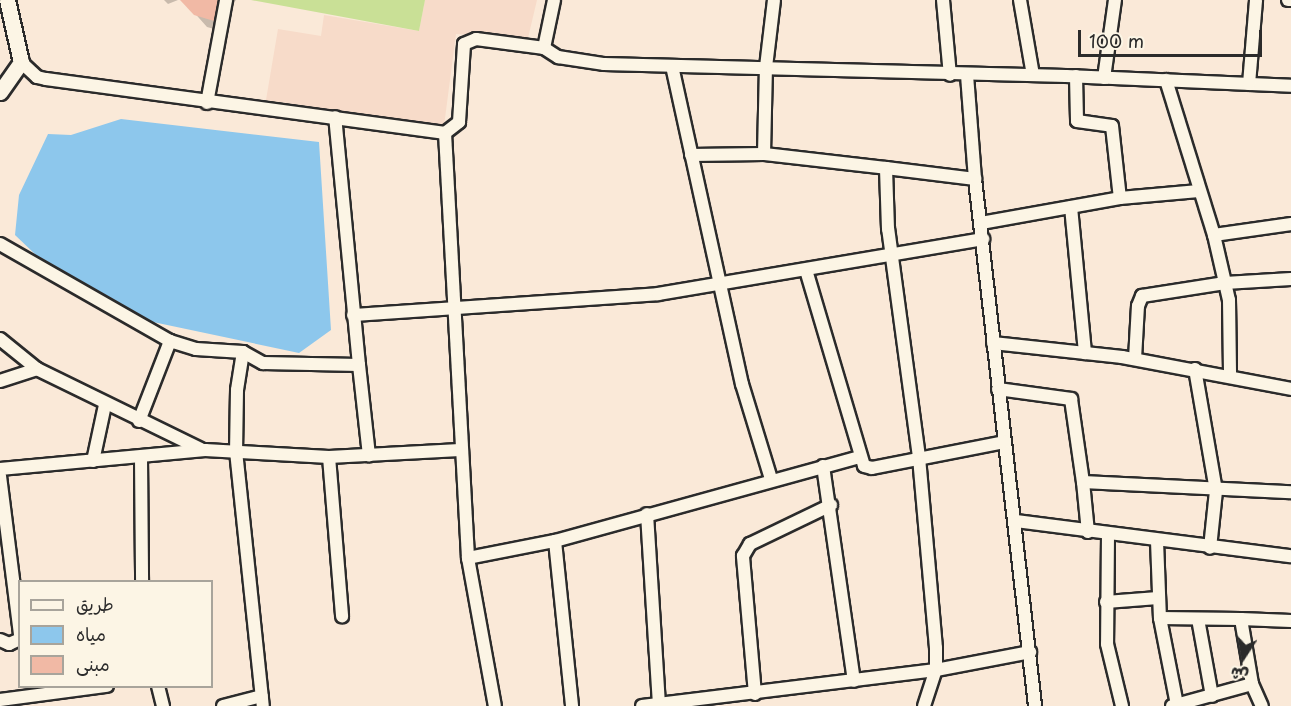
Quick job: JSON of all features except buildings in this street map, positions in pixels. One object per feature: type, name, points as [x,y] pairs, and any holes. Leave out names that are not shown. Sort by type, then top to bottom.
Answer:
[{"type":"street","points":[[7,0],[7,24],[21,62],[46,79],[207,103],[335,117],[445,133],[453,130],[462,110],[464,44],[468,40],[544,48],[549,54],[576,61],[950,75],[1076,76],[1291,86]]},
{"type":"street","points":[[207,103],[226,0]]},
{"type":"street","points":[[544,48],[554,0]]},
{"type":"street","points":[[764,154],[766,67],[774,0]]},
{"type":"street","points":[[943,0],[950,75]]},
{"type":"street","points":[[1020,0],[1033,75]]},
{"type":"street","points":[[1104,78],[1115,0]]},
{"type":"street","points":[[1249,84],[1256,0]]},
{"type":"street","points":[[0,92],[21,62]]},
{"type":"street","points":[[672,66],[747,403],[771,479]]},
{"type":"street","points":[[967,75],[975,178],[1004,442],[1016,521],[1035,706]]},
{"type":"street","points":[[1076,76],[1077,121],[1112,126],[1120,198]]},
{"type":"street","points":[[1166,80],[1214,234],[1225,283],[1230,315],[1230,376]]},
{"type":"street","points":[[335,117],[353,315],[369,455]]},
{"type":"street","points":[[445,133],[460,450],[468,558],[495,706]]},
{"type":"street","points":[[691,155],[764,154],[975,178]]},
{"type":"street","points":[[886,168],[891,255],[919,457],[936,670],[924,706]]},
{"type":"street","points":[[981,223],[1120,198],[1199,191]]},
{"type":"street","points":[[1071,207],[1085,353]]},
{"type":"street","points":[[1214,234],[1291,226]]},
{"type":"street","points":[[353,315],[616,300],[720,286],[983,239]]},
{"type":"street","points":[[0,244],[170,341],[196,349],[243,352],[263,363],[359,365]]},
{"type":"street","points":[[806,270],[864,466],[872,468],[1004,442]]},
{"type":"street","points":[[1135,359],[1138,306],[1142,296],[1225,283],[1291,279]]},
{"type":"street","points":[[0,339],[37,369],[105,405],[205,450]]},
{"type":"street","points":[[139,421],[170,341]]},
{"type":"street","points":[[993,343],[1135,359],[1291,388]]},
{"type":"street","points":[[223,706],[263,701],[236,451],[237,390],[243,352]]},
{"type":"street","points":[[0,381],[37,369]]},
{"type":"street","points":[[1195,369],[1216,490],[1210,548]]},
{"type":"street","points":[[998,389],[1071,399],[1088,532]]},
{"type":"street","points":[[93,461],[105,405]]},
{"type":"street","points":[[0,469],[141,458],[205,450],[329,457],[460,450]]},
{"type":"street","points":[[329,457],[342,616]]},
{"type":"street","points":[[468,558],[555,541],[771,479],[860,457]]},
{"type":"street","points":[[141,458],[142,580]]},
{"type":"street","points":[[823,466],[831,505],[854,681]]},
{"type":"street","points":[[0,476],[18,618]]},
{"type":"street","points":[[1083,482],[1291,492]]},
{"type":"street","points":[[755,694],[743,556],[750,544],[831,505]]},
{"type":"street","points":[[647,514],[659,703]]},
{"type":"street","points":[[1016,521],[1210,548],[1291,556]]},
{"type":"street","points":[[1108,535],[1107,644],[1122,706]]},
{"type":"street","points":[[555,541],[572,706]]},
{"type":"street","points":[[1157,541],[1160,618],[1175,705],[1252,684]]},
{"type":"street","points":[[1106,602],[1158,597]]},
{"type":"street","points":[[1160,618],[1291,621]]},
{"type":"street","points":[[1198,619],[1212,696]]},
{"type":"street","points":[[1241,619],[1252,684],[1262,706]]},
{"type":"street","points":[[0,640],[9,644],[18,640]]},
{"type":"street","points":[[642,706],[755,694],[936,670],[1030,652]]},
{"type":"street","points":[[0,700],[99,688]]},
{"type":"street","points":[[158,688],[163,706]]},
{"type":"shaded area","points":[[425,0],[537,0],[528,38],[456,34],[444,126],[266,100],[278,29],[321,36],[324,15],[419,31]]},
{"type":"green space","points":[[251,0],[425,0],[419,31]]},
{"type":"water","points":[[121,119],[319,142],[331,330],[299,353],[153,322],[36,255],[15,235],[19,195],[48,134],[71,135]]}]
